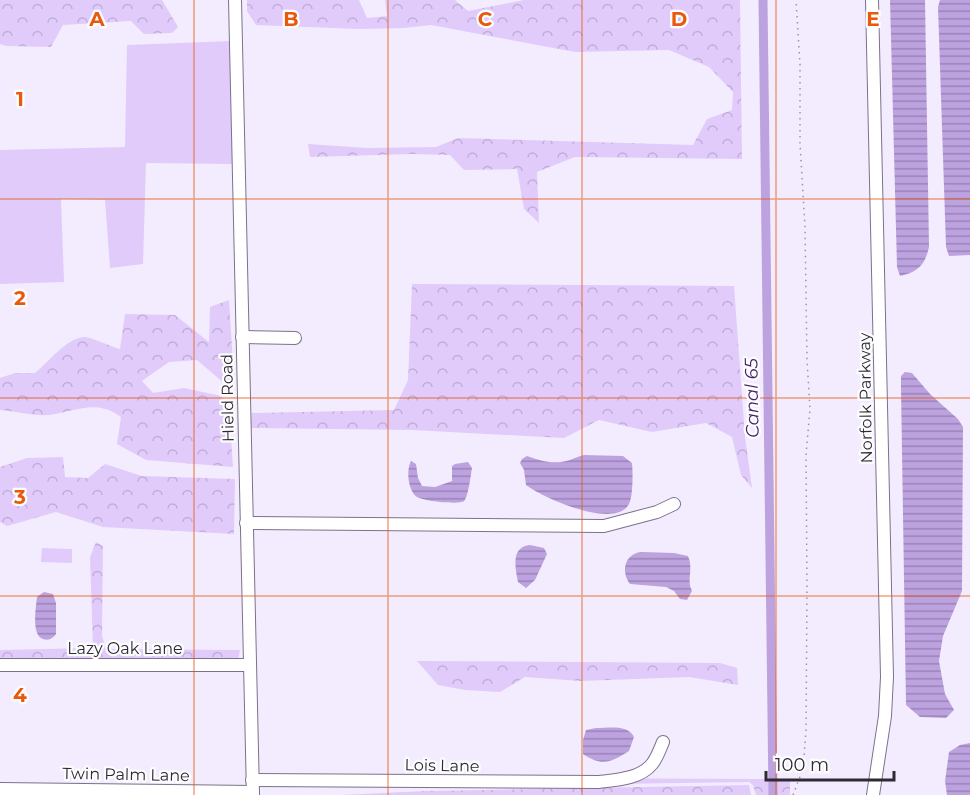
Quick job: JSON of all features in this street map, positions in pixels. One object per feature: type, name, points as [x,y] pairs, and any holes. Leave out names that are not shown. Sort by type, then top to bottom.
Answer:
[{"type":"street","name":"Hield Road","points":[[235,0],[252,789]]},
{"type":"street","name":"Norfolk Parkway","points":[[872,0],[887,677],[885,716],[873,795]]},
{"type":"street","points":[[242,337],[295,338]]},
{"type":"street","points":[[246,523],[604,526],[657,512],[674,504]]},
{"type":"street","name":"Lazy Oak Lane","points":[[0,665],[250,665]]},
{"type":"street","name":"Lois Lane","points":[[252,789],[599,782],[644,772],[653,763],[663,742]]},
{"type":"street","name":"Twin Palm Lane","points":[[0,789],[252,789]]},
{"type":"path","points":[[793,795],[803,769],[806,731],[806,466],[810,409],[805,227],[800,143],[800,64],[796,0]]},
{"type":"green space","points":[[0,0],[162,0],[178,27],[172,33],[144,34],[131,21],[63,25],[51,47],[6,46],[0,44]]},
{"type":"green space","points":[[247,0],[359,0],[367,18],[387,16],[385,0],[455,0],[468,11],[524,0],[740,0],[742,159],[575,157],[537,172],[539,223],[524,209],[517,169],[464,170],[450,155],[310,157],[308,144],[367,148],[436,147],[458,138],[693,145],[707,119],[732,110],[733,92],[709,67],[669,50],[575,52],[431,25],[359,29],[256,25],[247,11]]},
{"type":"green space","points":[[231,41],[233,164],[146,163],[143,264],[110,268],[105,200],[61,199],[64,282],[0,284],[0,150],[125,147],[127,45]]},
{"type":"green space","points":[[412,284],[734,286],[745,437],[752,488],[741,475],[732,437],[706,423],[652,432],[599,420],[564,438],[413,430],[250,428],[252,413],[394,410],[408,380]]},
{"type":"green space","points":[[229,300],[234,379],[225,384],[197,360],[169,362],[142,381],[153,393],[184,388],[221,396],[229,409],[233,467],[146,460],[117,444],[121,417],[103,408],[85,408],[48,415],[0,410],[0,378],[15,373],[35,373],[64,346],[77,338],[87,337],[120,349],[125,314],[175,315],[209,342],[210,307]]},
{"type":"green space","points":[[63,457],[65,477],[88,478],[105,464],[142,476],[235,479],[234,534],[103,527],[56,512],[7,526],[0,522],[0,467],[27,458]]},
{"type":"green space","points":[[96,542],[103,546],[102,636],[106,649],[240,650],[238,660],[0,660],[0,650],[93,648],[90,557]]},
{"type":"green space","points":[[42,548],[72,549],[72,563],[41,562]]},
{"type":"green space","points":[[417,661],[720,663],[737,668],[738,685],[689,677],[581,681],[525,677],[500,692],[465,690],[438,685]]},
{"type":"green space","points":[[474,778],[790,779],[790,795],[756,795],[753,785],[749,782],[474,786]]},
{"type":"green space","points":[[749,785],[751,795],[341,795],[426,791]]},
{"type":"shaded area","points":[[890,0],[925,0],[929,247],[920,267],[900,276],[897,267]]},
{"type":"shaded area","points":[[940,0],[970,0],[970,255],[949,256],[946,247],[938,7]]},
{"type":"shaded area","points":[[905,372],[912,373],[930,394],[958,419],[963,427],[962,591],[943,636],[939,661],[945,694],[954,710],[946,718],[920,717],[906,705],[901,388],[901,376]]},
{"type":"shaded area","points":[[584,455],[623,456],[632,463],[630,501],[621,511],[609,514],[579,509],[562,504],[526,485],[524,470],[520,463],[527,456],[543,461],[558,462]]},
{"type":"shaded area","points":[[411,461],[416,464],[422,486],[435,487],[452,481],[452,466],[468,462],[472,468],[464,501],[441,502],[417,497],[409,480]]},
{"type":"shaded area","points":[[530,545],[544,548],[547,554],[535,580],[526,588],[518,582],[516,558],[520,549]]},
{"type":"shaded area","points":[[641,552],[674,553],[688,556],[692,591],[687,600],[680,599],[674,591],[666,587],[630,584],[625,569],[626,564],[631,556]]},
{"type":"shaded area","points":[[44,592],[53,594],[56,603],[56,634],[47,640],[39,636],[35,620],[37,597]]},
{"type":"shaded area","points":[[596,728],[627,730],[634,737],[629,751],[607,762],[596,761],[583,754],[586,730]]},
{"type":"shaded area","points":[[970,743],[970,795],[947,795],[945,781],[949,752],[960,745]]},
{"type":"waterway","name":"Canal 65","points":[[763,0],[773,795]]}]
